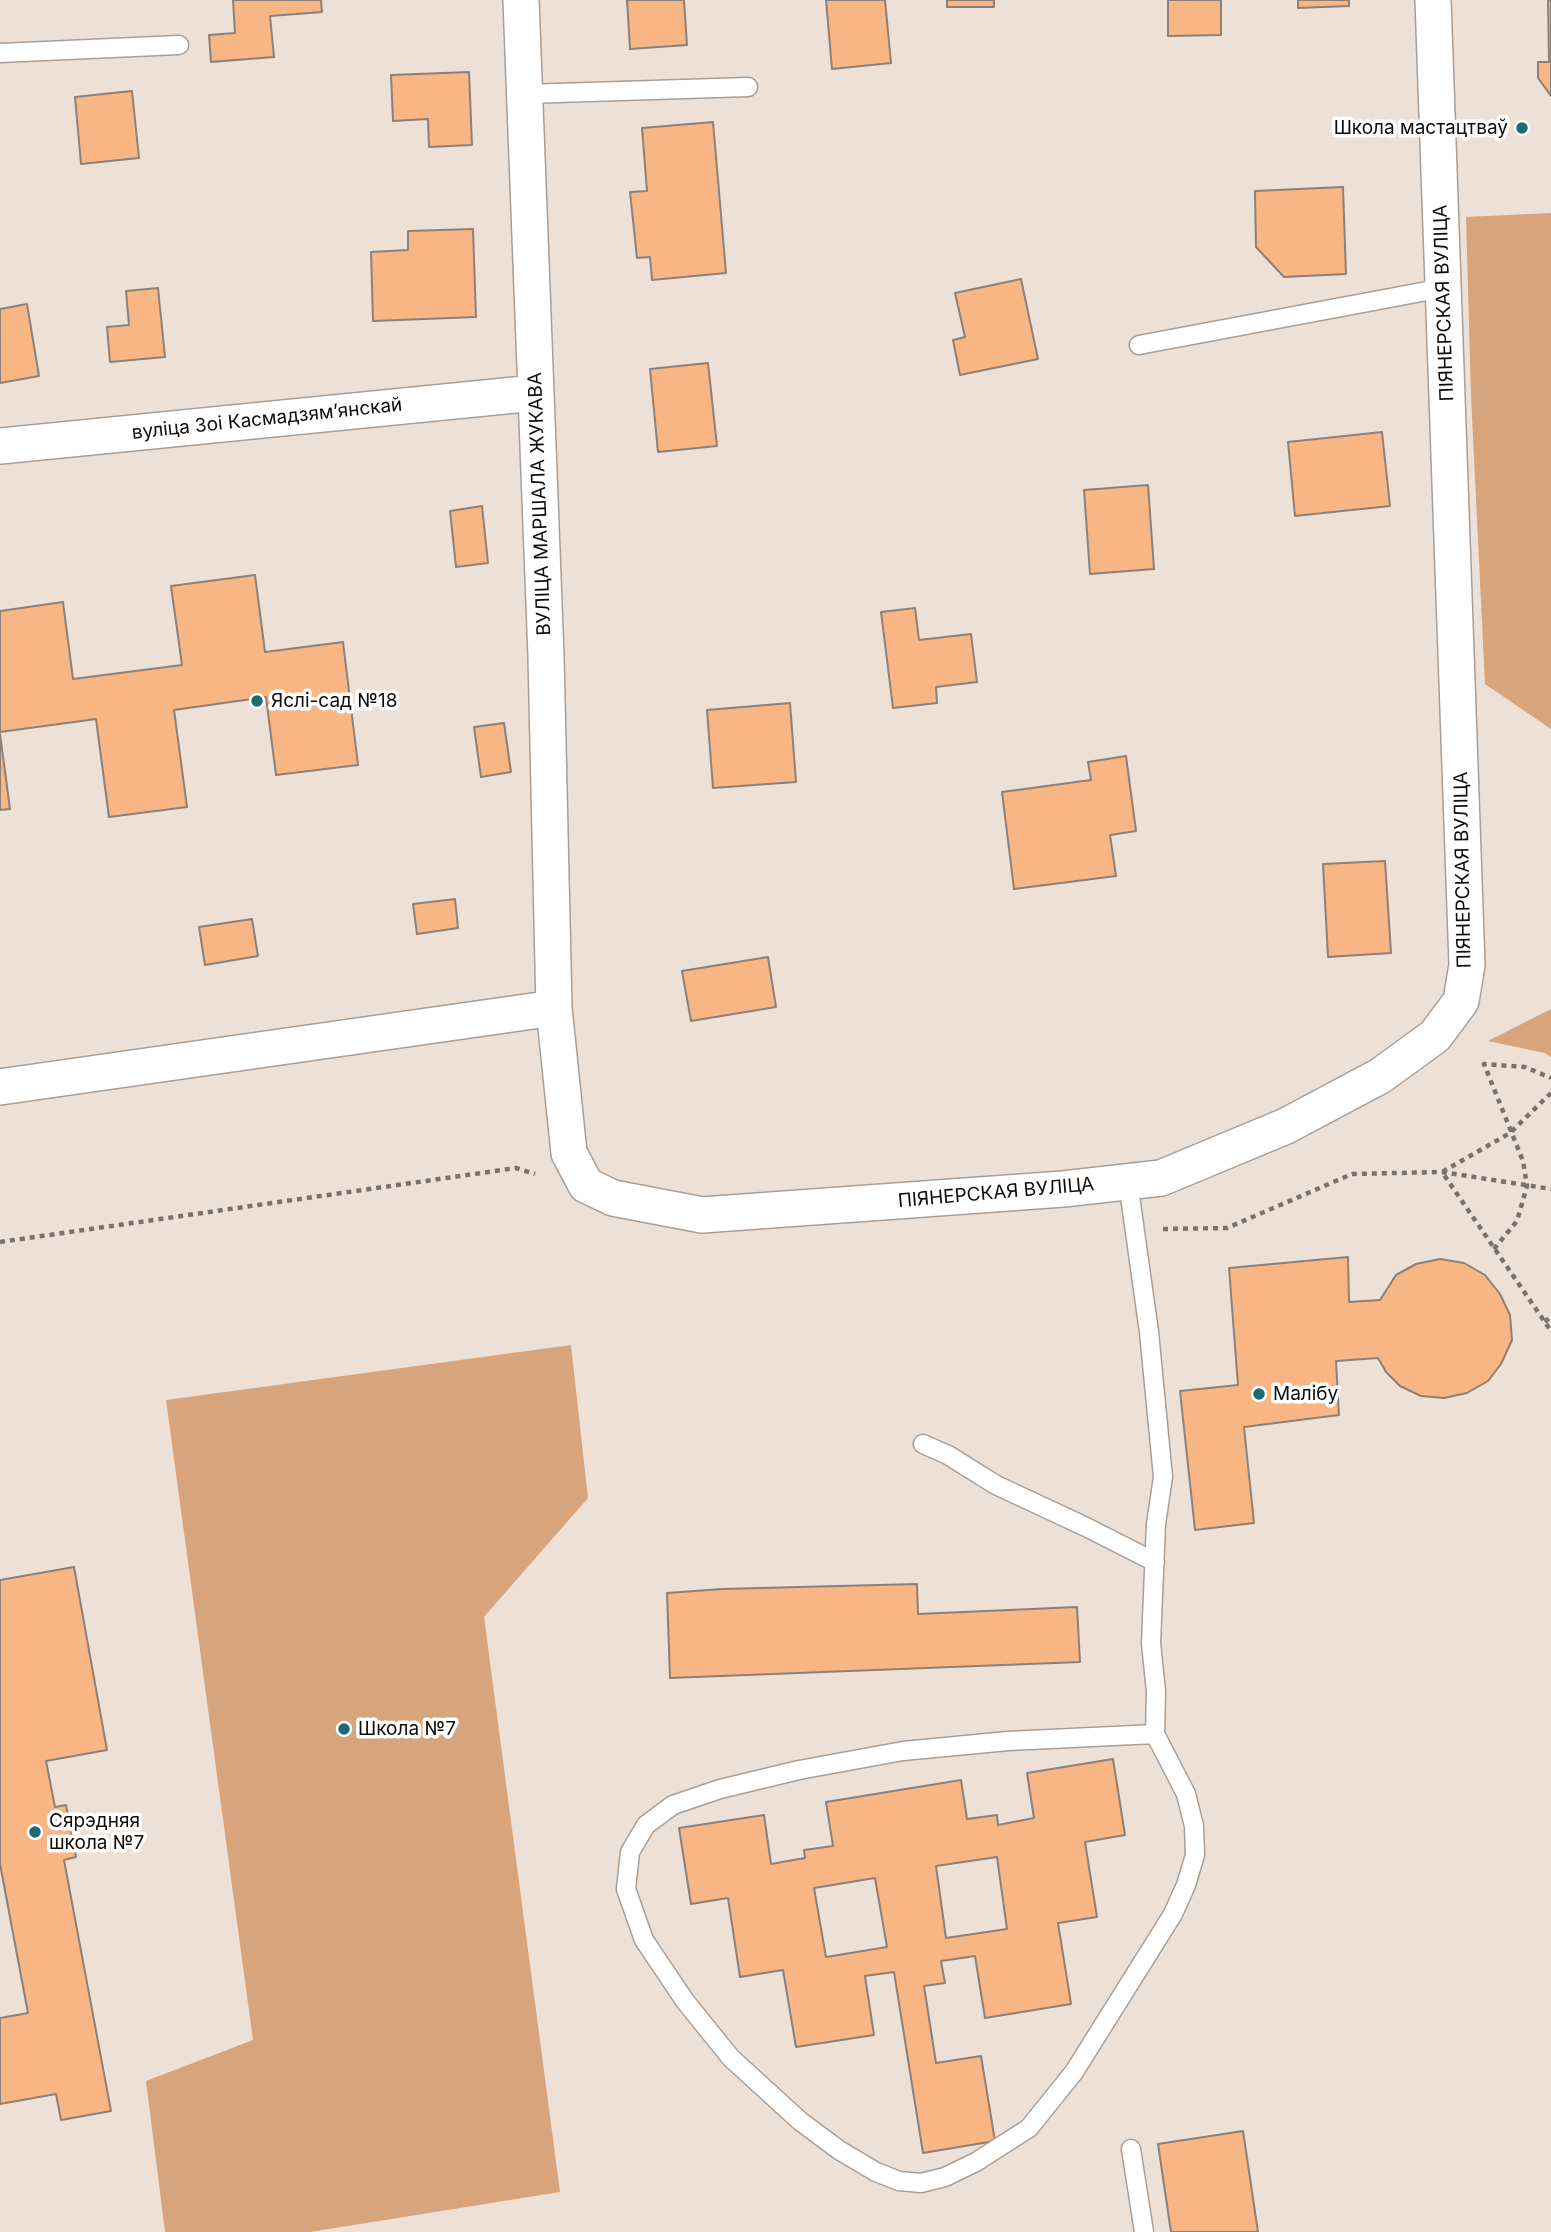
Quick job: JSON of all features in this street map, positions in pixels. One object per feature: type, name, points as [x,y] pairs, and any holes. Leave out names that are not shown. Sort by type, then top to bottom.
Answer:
[{"type":"street","name":"ВУЛІЦА МАРШАЛА ЖУКАВА","points":[[521,0],[546,656],[554,1008]]},
{"type":"street","name":"ПІЯНЕРСКАЯ ВУЛІЦА","points":[[554,1008],[569,1153],[586,1185],[613,1198],[702,1215],[1063,1189],[1161,1178],[1286,1126],[1380,1076],[1435,1036],[1461,1002],[1467,965],[1433,0]]},
{"type":"street","name":"вуліца Зоі Касмадзямʼянскай","points":[[0,446],[535,393]]},
{"type":"street","points":[[0,1087],[554,1008]]},
{"type":"lane","points":[[0,53],[179,45]]},
{"type":"lane","points":[[524,94],[748,87]]},
{"type":"lane","points":[[1139,345],[1443,288]]},
{"type":"lane","points":[[1128,1182],[1149,1332],[1163,1477],[1156,1524],[1151,1643],[1156,1692],[1156,1734],[1186,1794],[1194,1826],[1195,1855],[1173,1914],[1074,2072],[1029,2128],[976,2162],[945,2177],[920,2183],[900,2181],[876,2172],[839,2150],[800,2121],[732,2058],[685,2001],[644,1940],[626,1889],[630,1852],[646,1825],[673,1805],[720,1788],[903,1751],[1008,1741],[1156,1734]]},
{"type":"lane","points":[[923,1444],[948,1455],[996,1485],[1155,1562]]},
{"type":"lane","points":[[1131,2149],[1144,2232]]},
{"type":"path","points":[[1494,1249],[1517,1222],[1527,1186],[1523,1161],[1484,1064],[1525,1067],[1551,1078]]},
{"type":"path","points":[[1551,1093],[1510,1133],[1442,1172],[1551,1331]]},
{"type":"path","points":[[1545,1322],[1551,1316]]},
{"type":"shaded area","points":[[1551,213],[1551,729],[1485,684],[1471,396],[1466,217]]},
{"type":"shaded area","points":[[1551,1009],[1551,1057],[1545,1053],[1488,1041]]},
{"type":"shaded area","points":[[571,1345],[588,1498],[484,1617],[560,2192],[310,2232],[165,2232],[146,2081],[253,2040],[166,1400]]},
{"type":"building","points":[[233,0],[321,0],[322,12],[270,16],[274,57],[211,62],[209,35],[235,33]]},
{"type":"building","points":[[627,0],[684,0],[687,45],[630,49]]},
{"type":"building","points":[[826,0],[885,0],[891,63],[832,69]]},
{"type":"building","points":[[947,0],[994,0],[994,7],[947,7]]},
{"type":"building","points":[[1168,0],[1221,0],[1221,35],[1168,36]]},
{"type":"building","points":[[1298,0],[1349,0],[1349,6],[1298,8]]},
{"type":"building","name":"Школа мастацтваў","points":[[1548,0],[1551,0],[1551,96],[1538,78],[1538,62],[1549,62]]},
{"type":"building","points":[[469,72],[472,145],[429,147],[428,119],[393,121],[391,75]]},
{"type":"building","points":[[132,91],[139,158],[81,164],[75,97]]},
{"type":"building","points":[[713,122],[726,273],[652,280],[650,257],[637,258],[630,192],[647,191],[642,128]]},
{"type":"building","points":[[1343,187],[1346,274],[1284,277],[1256,247],[1255,191]]},
{"type":"building","points":[[473,229],[476,317],[373,321],[371,252],[408,250],[408,231]]},
{"type":"building","points":[[1021,279],[1038,359],[960,375],[953,340],[965,337],[955,293]]},
{"type":"building","points":[[158,288],[165,357],[110,362],[107,327],[129,325],[126,291]]},
{"type":"building","points":[[27,304],[39,376],[0,383],[0,309]]},
{"type":"building","points":[[708,363],[717,446],[658,452],[650,369]]},
{"type":"building","points":[[1382,432],[1390,506],[1295,516],[1288,442]]},
{"type":"building","points":[[1148,485],[1154,569],[1090,574],[1084,490]]},
{"type":"building","points":[[482,506],[488,563],[456,567],[450,511]]},
{"type":"building","points":[[255,575],[265,652],[343,642],[358,765],[276,775],[266,697],[174,710],[187,807],[109,817],[96,719],[0,732],[0,611],[63,602],[73,679],[182,665],[171,586]]},
{"type":"building","points":[[915,608],[919,640],[971,634],[977,682],[936,687],[937,703],[893,708],[881,612]]},
{"type":"building","points":[[790,703],[796,782],[713,788],[707,710]]},
{"type":"building","points":[[504,723],[511,772],[481,777],[474,727]]},
{"type":"building","points":[[0,734],[10,809],[0,810]]},
{"type":"building","points":[[1126,756],[1136,831],[1110,835],[1116,876],[1014,889],[1002,792],[1091,780],[1088,762]]},
{"type":"building","points":[[1385,861],[1391,953],[1328,957],[1323,864]]},
{"type":"building","points":[[455,899],[458,928],[417,934],[413,904]]},
{"type":"building","points":[[252,919],[258,956],[205,965],[199,927]]},
{"type":"building","points":[[768,957],[776,1007],[691,1021],[682,971]]},
{"type":"building","name":"Малібу","points":[[1348,1257],[1349,1302],[1380,1300],[1396,1275],[1416,1264],[1440,1259],[1464,1263],[1485,1275],[1500,1294],[1510,1315],[1512,1340],[1501,1364],[1488,1381],[1467,1393],[1444,1398],[1421,1396],[1400,1386],[1386,1372],[1378,1358],[1336,1361],[1339,1415],[1244,1427],[1254,1523],[1195,1530],[1180,1391],[1238,1385],[1229,1268]]},
{"type":"building","name":"Сярэдняя школа №7","points":[[74,1567],[107,1750],[46,1761],[55,1807],[66,1805],[76,1857],[64,1860],[111,2111],[61,2120],[56,2094],[0,2104],[0,2018],[28,2013],[0,1864],[0,1580]]},
{"type":"building","points":[[917,1584],[918,1614],[1077,1607],[1080,1662],[670,1678],[667,1593]]},
{"type":"building","points":[[1113,1759],[1125,1835],[1085,1842],[1097,1917],[1058,1923],[1071,2004],[985,2018],[975,1956],[941,1961],[945,1983],[924,1986],[936,2063],[981,2056],[995,2141],[923,2153],[894,1972],[865,1976],[874,2035],[796,2047],[783,1970],[740,1977],[728,1898],[691,1904],[679,1828],[764,1815],[771,1864],[805,1858],[804,1850],[833,1846],[826,1802],[961,1780],[967,1819],[997,1815],[998,1825],[1034,1818],[1027,1773]],"holes":[[[997,1857],[1007,1929],[946,1938],[936,1866]],[[875,1878],[887,1947],[826,1957],[814,1888]]]},
{"type":"building","points":[[1243,2131],[1258,2232],[1171,2232],[1158,2144]]},
{"type":"place","name":"Школа мастацтваў","points":[[1522,128]]},
{"type":"place","name":"Яслі-сад №18","points":[[257,701]]},
{"type":"place","name":"Малібу","points":[[1259,1394]]},
{"type":"place","name":"Школа №7","points":[[344,1729]]},
{"type":"place","name":"Сярэдняя школа №7","points":[[35,1832]]}]
